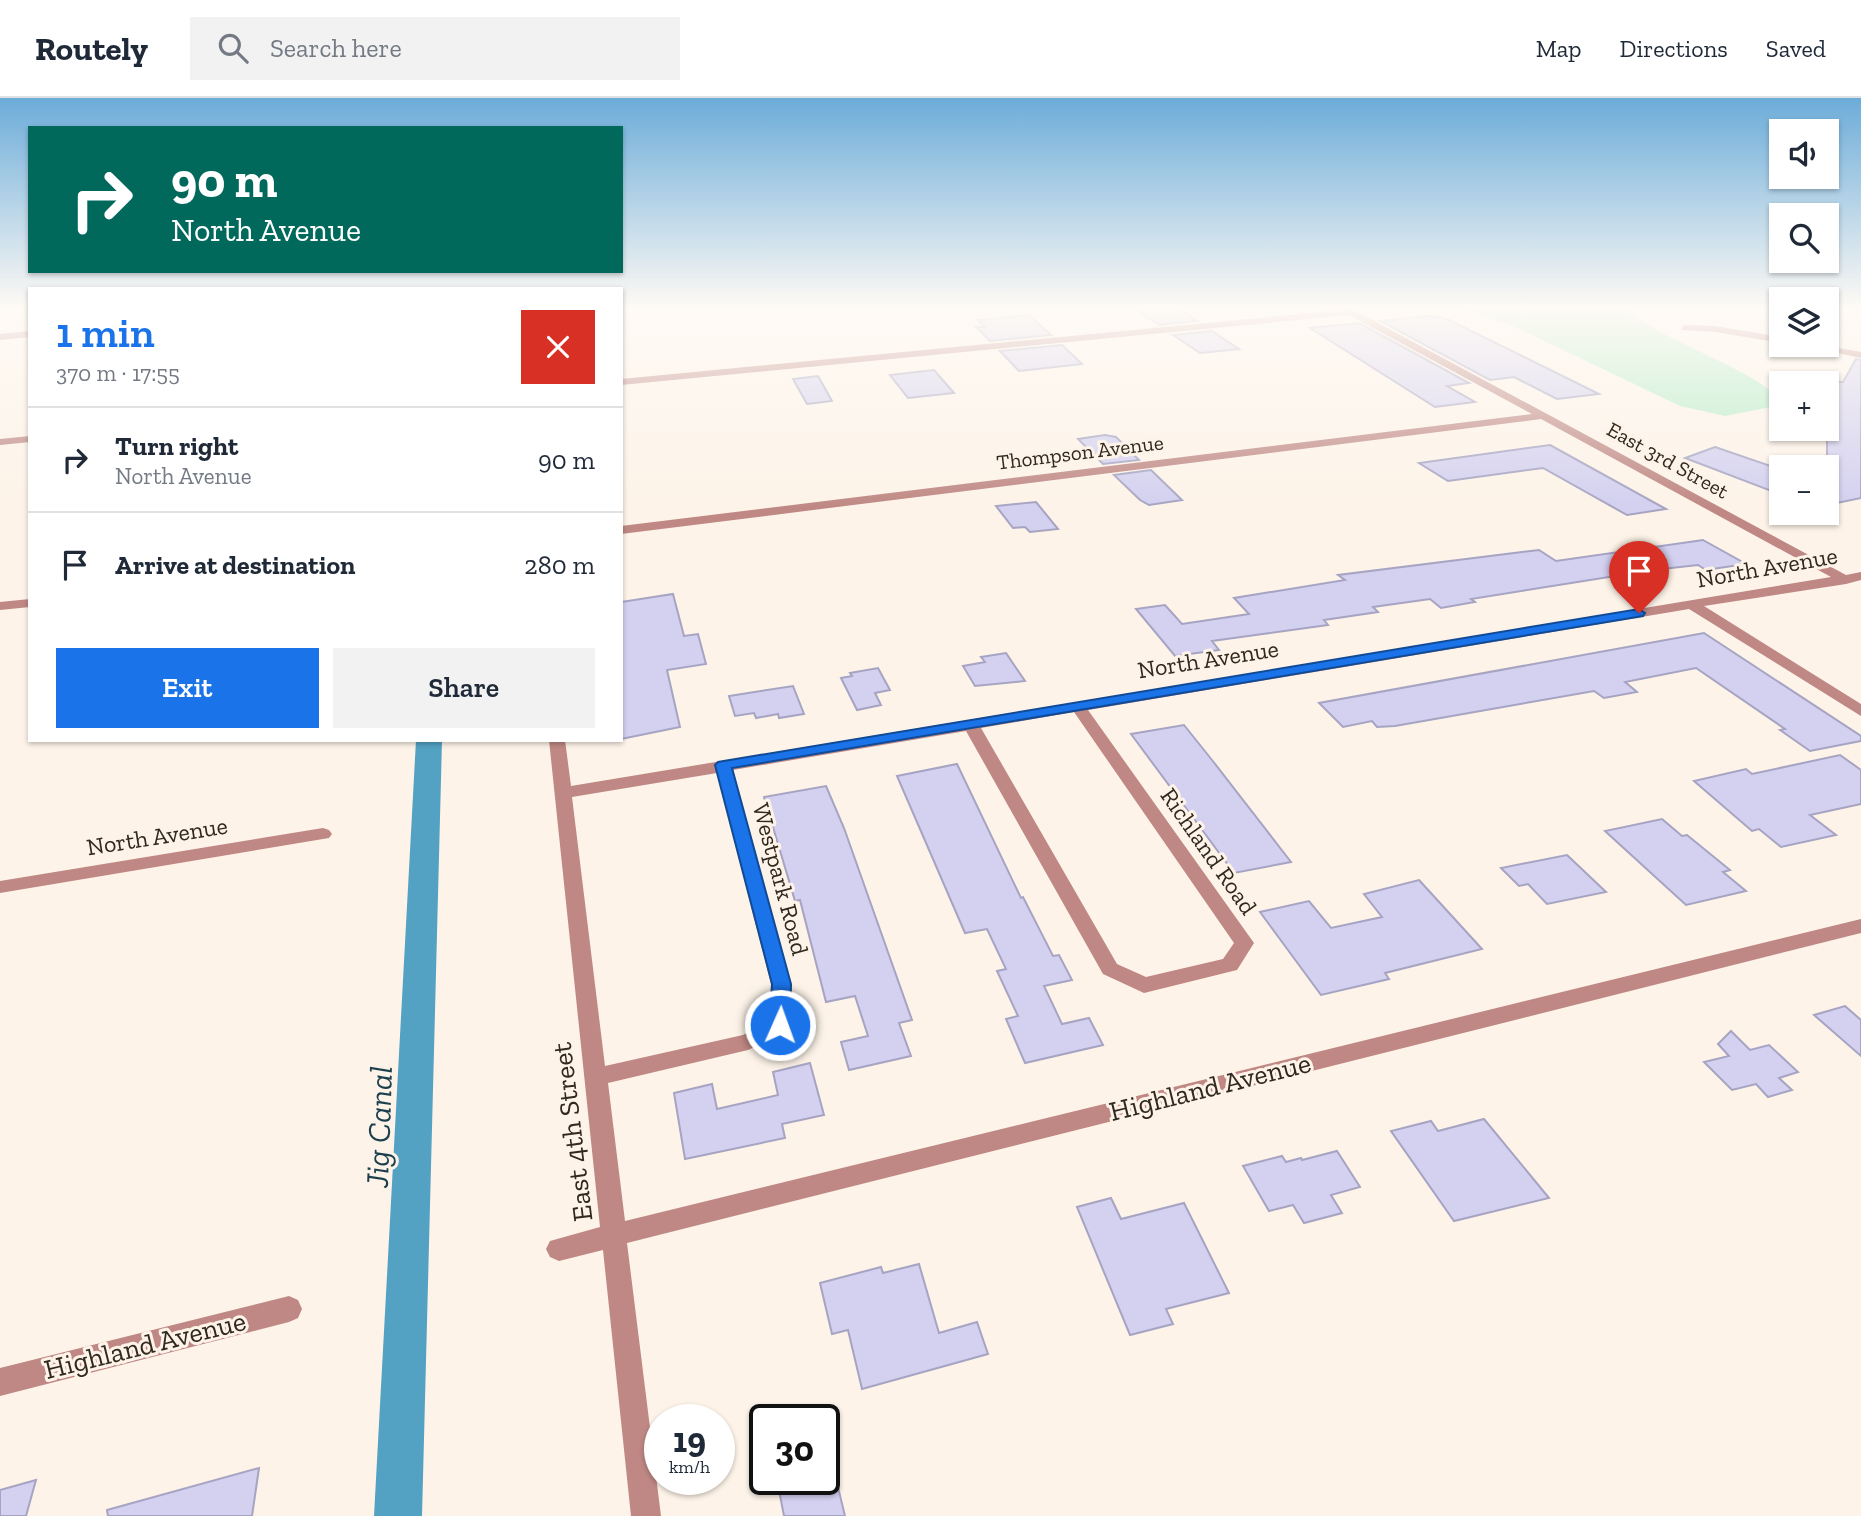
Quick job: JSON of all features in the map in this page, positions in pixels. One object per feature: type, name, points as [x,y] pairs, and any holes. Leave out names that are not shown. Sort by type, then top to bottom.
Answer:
[{"type":"street","points":[[623,382],[691,375]]},
{"type":"street","name":"East 3rd Street","points":[[1467,375],[1861,588]]},
{"type":"street","name":"Thompson Avenue","points":[[623,530],[1543,416]]},
{"type":"street","points":[[0,442],[28,439]]},
{"type":"street","name":"North Avenue","points":[[563,793],[1861,576]]},
{"type":"street","points":[[0,606],[28,603]]},
{"type":"street","points":[[1691,604],[1861,711]]},
{"type":"street","name":"Richland Road","points":[[970,723],[1110,970],[1144,985],[1230,965],[1244,943],[1077,706]]},
{"type":"street","name":"East 4th Street","points":[[557,742],[646,1516]]},
{"type":"street","name":"Westpark Road","points":[[595,1077],[748,1042],[780,1025],[781,984],[723,765]]},
{"type":"street","name":"North Avenue","points":[[0,887],[323,834]]},
{"type":"street","name":"Highland Avenue","points":[[559,1249],[1861,926]]},
{"type":"street","name":"Highland Avenue","points":[[0,1382],[289,1309]]},
{"type":"green space","points":[[1616,375],[1746,375],[1769,390],[1769,407],[1725,416],[1680,406]]},
{"type":"building","points":[[890,375],[938,375],[954,393],[908,398]]},
{"type":"building","points":[[1385,375],[1455,375],[1469,383],[1447,386],[1475,402],[1435,407]]},
{"type":"building","points":[[1481,375],[1561,375],[1599,394],[1557,399],[1514,377],[1490,380]]},
{"type":"building","points":[[1847,375],[1861,375],[1861,498],[1839,503],[1839,455],[1827,455],[1827,441],[1839,441],[1839,382],[1843,382]]},
{"type":"building","points":[[818,376],[832,401],[807,404],[793,379]]},
{"type":"building","points":[[1105,435],[1116,437],[1139,460],[1103,464],[1078,439]]},
{"type":"building","points":[[1550,445],[1666,509],[1627,515],[1543,468],[1448,481],[1419,463]]},
{"type":"building","points":[[1715,447],[1769,466],[1769,490],[1685,458]]},
{"type":"building","points":[[1151,470],[1182,500],[1149,505],[1114,475]]},
{"type":"building","points":[[1036,502],[1058,529],[1030,532],[1025,527],[1013,528],[996,506]]},
{"type":"building","points":[[1703,540],[1746,564],[1706,570],[1698,565],[1653,570],[1471,599],[1475,602],[1441,608],[1430,599],[1373,607],[1378,612],[1324,620],[1328,625],[1212,641],[1219,650],[1175,656],[1136,609],[1165,605],[1182,624],[1249,614],[1234,598],[1345,580],[1338,575],[1539,550],[1556,561]]},
{"type":"building","points":[[673,594],[684,636],[698,634],[706,664],[667,670],[680,727],[623,739],[623,602]]},
{"type":"building","points":[[1704,633],[1861,736],[1861,741],[1810,751],[1780,730],[1785,729],[1696,668],[1625,682],[1637,692],[1604,698],[1594,691],[1395,726],[1377,727],[1372,721],[1343,727],[1319,703]]},
{"type":"building","points":[[1006,653],[1025,681],[975,686],[963,666],[985,662],[981,657]]},
{"type":"building","points":[[878,668],[890,690],[875,693],[881,705],[857,710],[841,678],[852,676],[850,673]]},
{"type":"building","points":[[793,686],[804,714],[779,718],[778,714],[756,718],[754,713],[735,716],[729,696]]},
{"type":"building","points":[[1184,725],[1291,862],[1234,873],[1131,734]]},
{"type":"building","points":[[1840,755],[1861,770],[1861,804],[1810,815],[1836,835],[1781,847],[1759,829],[1752,831],[1694,781],[1746,769],[1752,774]]},
{"type":"building","points":[[957,764],[1021,898],[1023,897],[1053,956],[1059,955],[1072,980],[1044,986],[1062,1024],[1089,1018],[1103,1045],[1025,1063],[1006,1019],[1018,1016],[997,971],[1006,969],[987,929],[965,933],[897,776]]},
{"type":"building","points":[[826,786],[844,828],[912,1020],[899,1023],[911,1056],[849,1070],[841,1042],[868,1036],[855,996],[826,1002],[800,900],[795,901],[764,797]]},
{"type":"building","points":[[1662,819],[1682,836],[1687,835],[1730,870],[1723,872],[1746,891],[1686,905],[1605,831]]},
{"type":"building","points":[[1567,855],[1606,892],[1547,904],[1528,884],[1519,886],[1501,868]]},
{"type":"building","points":[[1419,880],[1482,949],[1385,973],[1389,979],[1321,995],[1260,912],[1309,901],[1331,928],[1382,917],[1364,894]]},
{"type":"building","points":[[1845,1006],[1861,1020],[1861,1056],[1814,1015]]},
{"type":"building","points":[[1731,1031],[1750,1050],[1769,1045],[1798,1072],[1779,1078],[1792,1090],[1768,1097],[1756,1084],[1732,1090],[1704,1062],[1729,1056],[1718,1044]]},
{"type":"building","points":[[810,1063],[824,1115],[782,1124],[785,1138],[685,1159],[674,1093],[712,1084],[717,1109],[778,1095],[773,1072]]},
{"type":"building","points":[[1484,1119],[1549,1198],[1454,1221],[1391,1131],[1431,1121],[1438,1131]]},
{"type":"building","points":[[1337,1151],[1360,1187],[1331,1195],[1342,1213],[1304,1223],[1293,1205],[1269,1211],[1243,1166],[1282,1156],[1286,1162]]},
{"type":"building","points":[[1111,1198],[1121,1219],[1184,1203],[1229,1293],[1166,1309],[1173,1324],[1130,1335],[1077,1207]]},
{"type":"building","points":[[919,1264],[939,1333],[977,1322],[988,1354],[862,1389],[848,1330],[832,1334],[820,1283],[881,1267],[883,1273]]},
{"type":"building","points":[[259,1468],[252,1516],[108,1516],[107,1510]]},
{"type":"building","points":[[36,1480],[26,1516],[0,1516],[0,1490]]},
{"type":"building","points":[[780,1495],[840,1495],[845,1516],[784,1516]]},
{"type":"waterway","name":"Jig Canal","points":[[398,1516],[429,742]]},
{"type":"route","points":[[780,1025],[781,984],[723,765],[1639,613]]}]
